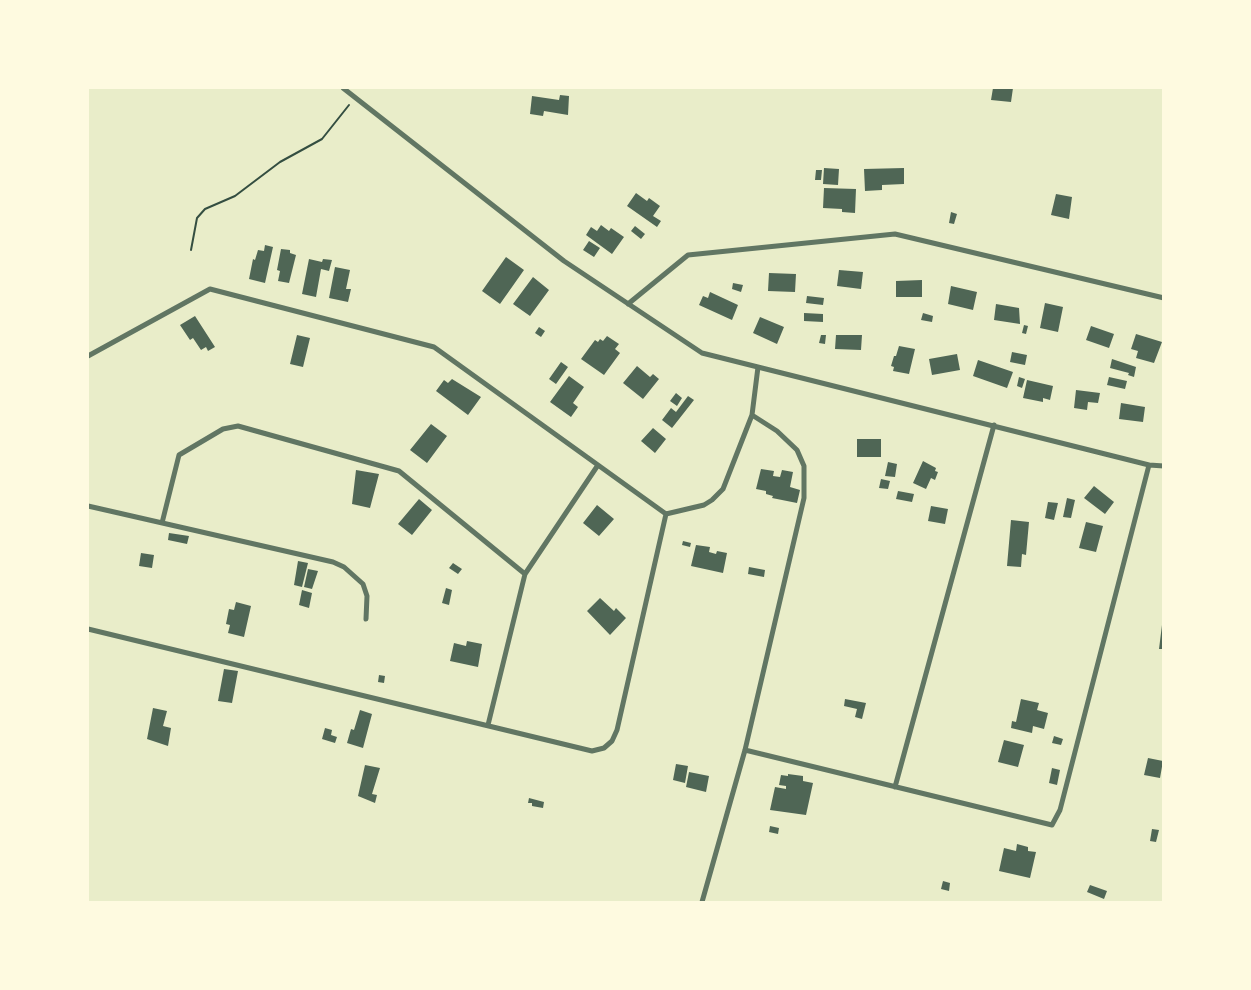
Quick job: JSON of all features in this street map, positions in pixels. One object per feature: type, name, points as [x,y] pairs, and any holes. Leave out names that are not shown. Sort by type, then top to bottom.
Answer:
[{"type":"street","points":[[344,88],[564,261],[702,353],[1150,465],[1164,466]]},
{"type":"street","points":[[628,304],[688,255],[895,234],[1164,298]]},
{"type":"street","points":[[88,356],[210,289],[434,347],[666,514],[704,505],[719,495],[752,415],[758,366]]},
{"type":"street","points":[[702,902],[744,750],[806,484],[804,466],[797,450],[776,431],[752,415]]},
{"type":"street","points":[[896,787],[994,425]]},
{"type":"street","points":[[162,523],[178,455],[223,429],[238,426],[399,472],[525,574]]},
{"type":"street","points":[[488,725],[525,574],[598,465]]},
{"type":"street","points":[[744,750],[1052,825],[1060,810],[1150,465]]},
{"type":"street","points":[[88,506],[333,562],[344,567],[364,584],[367,596],[366,619]]},
{"type":"street","points":[[88,629],[592,751],[604,748],[612,741],[617,730],[666,514]]},
{"type":"path","points":[[191,250],[197,218],[205,209],[235,196],[280,162],[322,139],[356,97]]},
{"type":"building","points":[[993,88],[1013,88],[1011,102],[991,100]]},
{"type":"building","points":[[560,95],[569,96],[568,115],[544,111],[543,116],[530,114],[532,96],[559,100]]},
{"type":"building","points":[[824,168],[839,169],[838,185],[823,184]]},
{"type":"building","points":[[904,168],[904,184],[882,185],[882,190],[865,191],[864,169]]},
{"type":"building","points":[[816,170],[822,170],[821,180],[815,180]]},
{"type":"building","points":[[824,188],[856,189],[855,213],[842,212],[842,209],[823,208]]},
{"type":"building","points":[[636,193],[647,201],[649,198],[660,206],[653,216],[661,221],[657,227],[627,206]]},
{"type":"building","points":[[1056,194],[1072,197],[1069,219],[1051,215]]},
{"type":"building","points":[[951,212],[957,214],[954,224],[949,223]]},
{"type":"building","points":[[601,225],[609,231],[611,228],[624,237],[612,254],[586,235],[591,227],[597,231]]},
{"type":"building","points":[[635,226],[645,234],[641,239],[631,231]]},
{"type":"building","points":[[589,241],[600,248],[594,257],[583,250]]},
{"type":"building","points":[[265,245],[273,247],[265,283],[249,279],[253,259],[255,260],[258,250],[264,251]]},
{"type":"building","points":[[281,249],[290,250],[290,253],[296,255],[289,283],[278,281],[280,271],[277,270]]},
{"type":"building","points":[[506,257],[524,270],[500,304],[482,291]]},
{"type":"building","points":[[309,259],[322,262],[323,259],[332,260],[329,271],[321,269],[316,297],[302,294]]},
{"type":"building","points":[[335,267],[350,270],[346,289],[351,289],[348,302],[329,298]]},
{"type":"building","points":[[839,270],[863,272],[861,289],[837,286]]},
{"type":"building","points":[[769,273],[796,274],[795,292],[768,291]]},
{"type":"building","points":[[533,277],[549,290],[530,316],[513,304]]},
{"type":"building","points":[[922,280],[922,297],[896,297],[896,281]]},
{"type":"building","points":[[733,283],[743,285],[741,292],[732,289]]},
{"type":"building","points":[[951,286],[977,292],[973,310],[948,304]]},
{"type":"building","points":[[710,292],[738,305],[732,320],[699,305],[703,296],[708,298]]},
{"type":"building","points":[[807,296],[824,298],[823,305],[806,303]]},
{"type":"building","points":[[1045,303],[1063,307],[1058,332],[1040,328]]},
{"type":"building","points":[[996,304],[1019,308],[1020,324],[994,320]]},
{"type":"building","points":[[804,313],[823,314],[823,322],[804,321]]},
{"type":"building","points":[[923,313],[933,316],[932,322],[921,320]]},
{"type":"building","points":[[195,316],[215,347],[208,351],[206,347],[201,350],[193,338],[190,340],[180,325]]},
{"type":"building","points":[[760,317],[784,327],[777,344],[753,333]]},
{"type":"building","points":[[1024,325],[1028,326],[1026,334],[1022,333]]},
{"type":"building","points":[[1091,326],[1114,334],[1109,348],[1086,340]]},
{"type":"building","points":[[539,327],[545,331],[541,337],[535,333]]},
{"type":"building","points":[[1136,334],[1162,342],[1154,363],[1136,358],[1138,351],[1131,349]]},
{"type":"building","points":[[297,335],[310,338],[303,367],[290,364]]},
{"type":"building","points":[[821,335],[826,335],[825,344],[819,343]]},
{"type":"building","points":[[836,335],[862,335],[861,350],[835,349]]},
{"type":"building","points":[[607,336],[619,344],[615,349],[620,353],[604,375],[581,359],[595,340],[598,342],[600,339],[603,341]]},
{"type":"building","points":[[899,346],[915,349],[909,374],[893,371],[894,367],[891,366]]},
{"type":"building","points":[[1012,352],[1027,355],[1025,365],[1010,362]]},
{"type":"building","points":[[957,354],[960,370],[932,375],[929,359]]},
{"type":"building","points":[[1112,359],[1136,367],[1134,377],[1128,375],[1129,373],[1110,368]]},
{"type":"building","points":[[978,360],[1013,372],[1007,388],[973,376]]},
{"type":"building","points":[[561,362],[568,367],[556,384],[549,379]]},
{"type":"building","points":[[637,366],[650,377],[653,374],[659,379],[643,399],[623,383]]},
{"type":"building","points":[[569,376],[584,387],[573,403],[578,407],[571,417],[550,402]]},
{"type":"building","points":[[1019,377],[1025,379],[1022,388],[1017,386]]},
{"type":"building","points":[[1109,377],[1127,381],[1125,389],[1107,385]]},
{"type":"building","points":[[452,379],[481,397],[468,415],[436,391],[444,380],[448,383]]},
{"type":"building","points":[[1027,380],[1053,386],[1050,400],[1043,398],[1043,402],[1023,398]]},
{"type":"building","points":[[1076,390],[1100,393],[1098,403],[1088,402],[1087,410],[1074,408]]},
{"type":"building","points":[[676,393],[682,398],[677,406],[670,401]]},
{"type":"building","points":[[688,396],[694,400],[672,428],[662,420],[671,408],[676,412]]},
{"type":"building","points":[[1121,403],[1145,407],[1143,422],[1119,419]]},
{"type":"building","points":[[431,424],[447,436],[427,463],[410,450]]},
{"type":"building","points":[[653,428],[666,439],[655,453],[641,441]]},
{"type":"building","points":[[857,439],[881,439],[881,457],[857,457]]},
{"type":"building","points":[[923,461],[936,468],[935,471],[938,472],[935,480],[931,478],[926,489],[913,483]]},
{"type":"building","points":[[888,462],[897,464],[895,477],[885,476]]},
{"type":"building","points":[[761,469],[774,471],[773,476],[780,477],[782,470],[793,472],[790,487],[800,490],[797,503],[772,498],[773,496],[766,494],[766,491],[756,489]]},
{"type":"building","points":[[356,470],[379,474],[370,508],[352,504]]},
{"type":"building","points":[[881,479],[890,481],[888,489],[879,488]]},
{"type":"building","points":[[1094,486],[1114,502],[1105,514],[1084,498]]},
{"type":"building","points":[[898,491],[914,494],[912,502],[896,499]]},
{"type":"building","points":[[1067,498],[1075,500],[1071,518],[1063,517]]},
{"type":"building","points":[[419,499],[432,510],[412,535],[398,524]]},
{"type":"building","points":[[1048,502],[1058,503],[1054,520],[1045,518]]},
{"type":"building","points":[[597,505],[614,519],[599,536],[583,523]]},
{"type":"building","points":[[931,506],[948,509],[945,524],[928,521]]},
{"type":"building","points":[[1011,520],[1029,522],[1026,555],[1022,554],[1021,567],[1007,566]]},
{"type":"building","points":[[1086,522],[1103,526],[1096,552],[1079,548]]},
{"type":"building","points":[[169,533],[189,536],[187,544],[168,540]]},
{"type":"building","points":[[683,541],[691,543],[690,547],[682,545]]},
{"type":"building","points":[[696,545],[710,547],[709,552],[716,554],[717,551],[727,553],[723,573],[691,566]]},
{"type":"building","points":[[141,553],[154,555],[152,568],[139,566]]},
{"type":"building","points":[[298,561],[308,563],[302,587],[294,585]]},
{"type":"building","points":[[453,563],[462,569],[458,574],[449,568]]},
{"type":"building","points":[[749,567],[765,570],[764,577],[748,574]]},
{"type":"building","points":[[308,569],[318,571],[312,589],[304,587]]},
{"type":"building","points":[[446,588],[452,590],[449,605],[442,603]]},
{"type":"building","points":[[302,590],[312,593],[309,608],[299,605]]},
{"type":"building","points":[[600,598],[614,611],[616,608],[626,618],[610,635],[587,611]]},
{"type":"building","points":[[236,602],[251,606],[244,637],[228,633],[230,625],[226,624],[229,609],[234,610]]},
{"type":"building","points":[[1162,625],[1164,626],[1164,649],[1159,649]]},
{"type":"building","points":[[467,641],[482,644],[478,667],[450,661],[454,643],[466,646]]},
{"type":"building","points":[[224,669],[238,671],[232,703],[218,701]]},
{"type":"building","points":[[379,675],[385,676],[384,683],[378,682]]},
{"type":"building","points":[[845,699],[866,703],[862,719],[855,717],[857,709],[844,706]]},
{"type":"building","points":[[1021,699],[1039,703],[1037,710],[1048,713],[1044,729],[1033,726],[1032,733],[1011,728],[1012,721],[1016,722]]},
{"type":"building","points":[[153,708],[167,711],[163,726],[171,728],[168,746],[147,739]]},
{"type":"building","points":[[360,710],[372,714],[363,748],[347,743],[351,729],[354,730]]},
{"type":"building","points":[[325,728],[332,730],[331,735],[337,737],[335,743],[322,739]]},
{"type":"building","points":[[1054,736],[1063,739],[1061,745],[1052,743]]},
{"type":"building","points":[[1004,740],[1024,745],[1018,767],[998,762]]},
{"type":"building","points":[[1148,758],[1163,761],[1160,778],[1144,775]]},
{"type":"building","points":[[676,764],[688,766],[685,783],[673,780]]},
{"type":"building","points":[[365,765],[380,768],[372,794],[377,795],[375,803],[358,796]]},
{"type":"building","points":[[1052,768],[1060,770],[1057,785],[1049,783]]},
{"type":"building","points":[[689,772],[709,776],[706,792],[686,787]]},
{"type":"building","points":[[788,774],[803,776],[803,781],[813,783],[806,815],[770,810],[775,787],[786,789],[786,786],[779,785],[781,775],[788,776]]},
{"type":"building","points":[[529,798],[544,802],[543,808],[532,806],[532,803],[528,803]]},
{"type":"building","points":[[770,826],[779,828],[778,834],[769,832]]},
{"type":"building","points":[[1152,829],[1159,830],[1156,842],[1150,841]]},
{"type":"building","points":[[1017,844],[1028,847],[1028,851],[1036,852],[1030,878],[999,871],[1004,848],[1016,851]]},
{"type":"building","points":[[943,881],[950,883],[949,891],[941,889]]},
{"type":"building","points":[[1090,885],[1107,891],[1104,899],[1087,892]]}]
